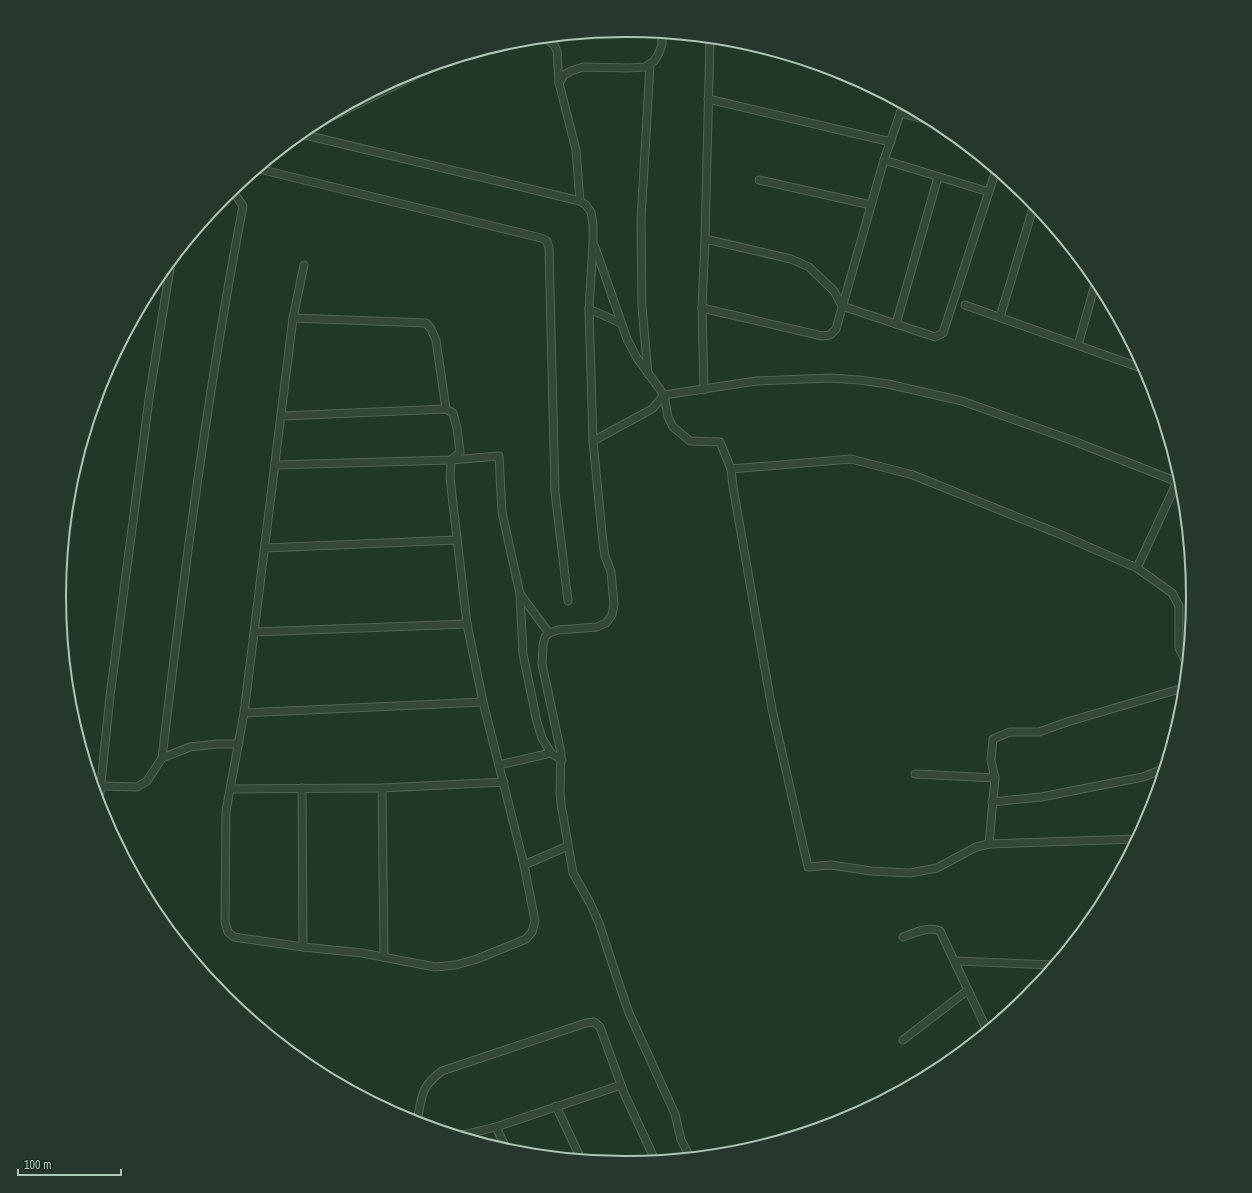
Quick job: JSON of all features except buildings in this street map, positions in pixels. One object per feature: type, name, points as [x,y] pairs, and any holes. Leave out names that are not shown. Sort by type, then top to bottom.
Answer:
[{"type":"street","points":[[559,83],[564,75],[571,70],[583,67],[638,68],[650,65],[658,55],[662,45],[662,38]]},
{"type":"street","points":[[551,42],[557,51],[559,83],[576,150],[580,201]]},
{"type":"street","points":[[704,390],[702,308],[710,44]]},
{"type":"street","points":[[648,374],[642,306],[642,220],[650,65]]},
{"type":"street","points":[[708,99],[891,142]]},
{"type":"street","points":[[702,308],[822,336],[830,334],[836,329],[884,160],[901,110]]},
{"type":"street","points":[[900,113],[913,116]]},
{"type":"street","points":[[308,136],[580,201],[586,205],[591,212],[593,243],[589,309],[593,441],[603,543],[612,580],[614,604],[612,615],[606,623],[597,627],[558,630],[549,633],[545,637],[543,645],[542,664],[562,760],[560,792],[572,873],[590,903],[599,923],[629,1013],[675,1114],[681,1140],[688,1152]]},
{"type":"street","points":[[884,160],[989,192]]},
{"type":"street","points":[[264,170],[542,238],[547,241],[549,248],[555,492],[568,601]]},
{"type":"street","points":[[705,239],[791,258],[810,267],[834,291],[842,306],[935,337],[943,333],[994,175]]},
{"type":"street","points":[[896,324],[938,177]]},
{"type":"street","points":[[759,180],[871,205]]},
{"type":"street","points":[[102,786],[137,787],[147,782],[162,758],[199,470],[226,293],[243,206],[236,196]]},
{"type":"street","points":[[1000,317],[1032,212]]},
{"type":"street","points":[[593,243],[621,323],[637,358],[664,395],[668,417],[673,427],[690,441],[720,442],[731,469],[772,709],[808,867],[830,865],[871,871],[910,873],[936,868],[976,847],[989,844],[1130,839]]},
{"type":"street","points":[[282,416],[446,409],[453,413],[457,428],[460,452],[451,460],[450,478],[468,624],[483,702],[524,865],[535,921],[532,932],[526,939],[477,959],[456,965],[435,967],[362,952],[303,947],[234,937],[228,932],[225,922],[226,811],[244,713],[293,318],[304,265]]},
{"type":"street","points":[[101,790],[110,696],[124,584],[150,392],[169,275]]},
{"type":"street","points":[[1078,345],[1094,290]]},
{"type":"street","points":[[965,304],[1136,366]]},
{"type":"street","points":[[589,309],[621,323]]},
{"type":"street","points":[[293,318],[426,323],[431,329],[436,340],[446,409]]},
{"type":"street","points":[[593,441],[652,409],[664,395],[756,381],[830,378],[888,384],[962,401],[1071,440],[1173,481]]},
{"type":"street","points":[[275,465],[451,460],[499,456],[502,512],[520,594],[523,654],[542,738],[551,753],[562,760]]},
{"type":"street","points":[[731,469],[851,460],[913,475],[1057,533],[1137,568],[1172,593],[1179,606],[1179,648],[1182,655]]},
{"type":"street","points":[[1137,568],[1176,490]]},
{"type":"street","points":[[265,548],[457,540]]},
{"type":"street","points":[[520,594],[549,633]]},
{"type":"street","points":[[255,632],[468,624]]},
{"type":"street","points":[[989,844],[995,778],[992,760],[993,739],[1010,732],[1039,732],[1074,720],[1178,690]]},
{"type":"street","points":[[244,713],[483,702]]},
{"type":"street","points":[[162,758],[190,747],[217,744],[239,744]]},
{"type":"street","points":[[499,765],[551,753]]},
{"type":"street","points":[[992,802],[1041,797],[1144,777],[1157,771]]},
{"type":"street","points":[[915,774],[995,778]]},
{"type":"street","points":[[231,789],[382,788],[504,782]]},
{"type":"street","points":[[302,788],[303,947]]},
{"type":"street","points":[[382,788],[384,957]]},
{"type":"street","points":[[524,865],[568,846]]},
{"type":"street","points":[[903,937],[930,929],[940,931],[985,1025]]},
{"type":"street","points":[[955,961],[1047,965]]},
{"type":"street","points":[[903,1040],[968,990]]},
{"type":"street","points":[[418,1115],[423,1092],[431,1079],[442,1071],[586,1023],[594,1022],[600,1027],[621,1085],[653,1155]]},
{"type":"street","points":[[470,1133],[496,1127],[621,1085]]},
{"type":"street","points":[[556,1106],[579,1154]]},
{"type":"street","points":[[496,1127],[503,1142]]}]
